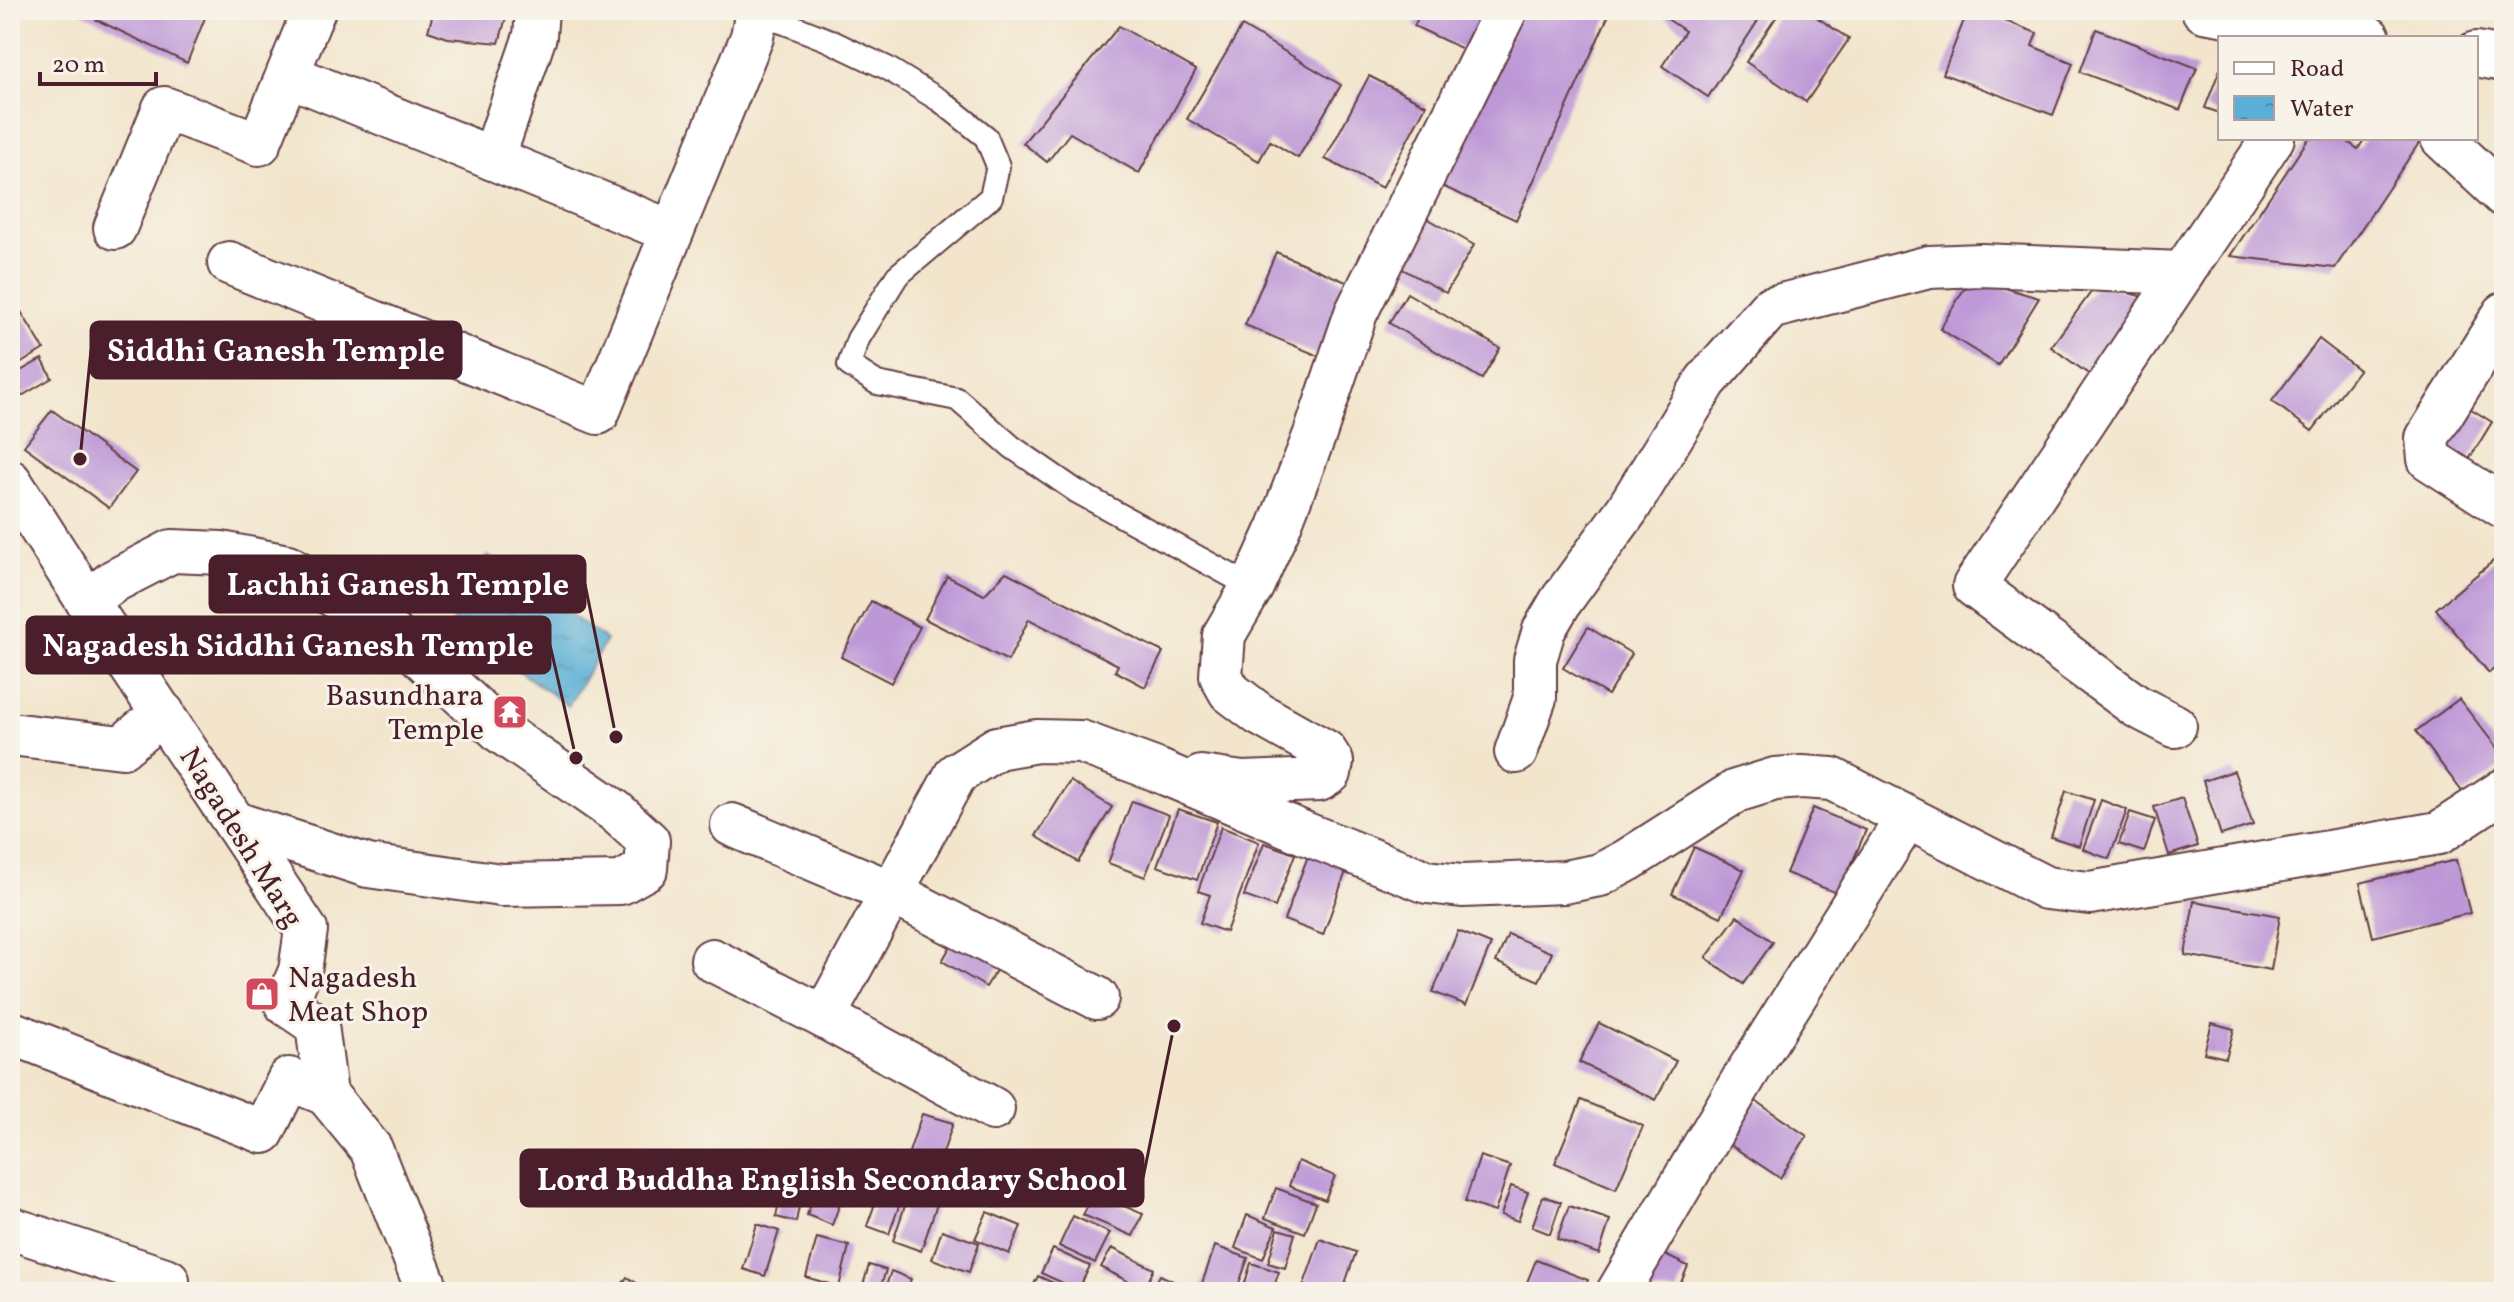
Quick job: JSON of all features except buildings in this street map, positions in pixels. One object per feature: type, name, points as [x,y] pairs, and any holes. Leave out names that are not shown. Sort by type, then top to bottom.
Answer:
[{"type":"main road","points":[[2204,10],[2344,36]]},
{"type":"main road","points":[[2478,54],[2504,59]]},
{"type":"street","points":[[115,228],[164,108],[259,144],[314,10]]},
{"type":"street","points":[[493,159],[535,36],[537,10]]},
{"type":"street","points":[[1157,770],[1242,783],[1319,780],[1330,773],[1332,762],[1325,751],[1259,714],[1230,692],[1221,676],[1224,635],[1252,587],[1315,434],[1356,313],[1506,10]]},
{"type":"street","points":[[229,263],[598,413],[752,37],[757,13]]},
{"type":"street","points":[[288,75],[672,232]]},
{"type":"street","points":[[2175,726],[2136,706],[1974,586],[2272,140]]},
{"type":"street","points":[[2444,140],[2504,196]]},
{"type":"street","points":[[1516,752],[1535,698],[1535,660],[1544,630],[1561,601],[1627,510],[1706,381],[1770,308],[1929,267],[1981,265],[2183,273]]},
{"type":"street","points":[[2504,314],[2427,438],[2429,459],[2504,507]]},
{"type":"street","name":"Nagadesh Marg","points":[[10,481],[306,930],[300,971],[286,1004],[317,1025],[326,1094]]},
{"type":"street","points":[[87,601],[114,581],[172,551],[222,553],[288,566],[389,632],[419,655],[501,732],[615,811],[648,841],[646,869],[621,883],[501,885],[368,866],[235,823]]},
{"type":"street","points":[[10,734],[122,747],[163,713]]},
{"type":"street","points":[[824,1017],[956,774],[997,748],[1037,741],[1081,742],[1157,770],[1427,882],[1462,886],[1564,882],[1600,875],[1736,791],[1775,779],[1832,779],[2046,888],[2090,893],[2439,833],[2504,790]]},
{"type":"street","points":[[1618,1292],[1745,1076],[1907,818]]},
{"type":"street","points":[[732,825],[891,892],[1097,998]]},
{"type":"street","points":[[712,960],[993,1109]]},
{"type":"street","points":[[10,1032],[263,1132],[289,1079],[326,1094],[371,1149],[428,1292]]},
{"type":"street","points":[[10,1228],[168,1280],[164,1292]]},
{"type":"lane","points":[[757,13],[828,40],[887,68],[941,101],[986,137],[998,166],[991,197],[897,276],[858,339],[849,365],[877,383],[957,399],[1012,447],[1076,491],[1252,587]]},
{"type":"water","points":[[488,556],[606,640],[568,706],[452,623]]},
{"type":"place","name":"Siddhi Ganesh Temple","points":[[80,459]]},
{"type":"place","name":"Basundhara Temple","points":[[510,712]]},
{"type":"place","name":"Lachhi Ganesh Temple","points":[[616,737]]},
{"type":"place","name":"Nagadesh Siddhi Ganesh Temple","points":[[576,758]]},
{"type":"place","name":"Nagadesh Meat Shop","points":[[262,994]]},
{"type":"place","name":"Lord Buddha English Secondary School","points":[[1174,1026]]}]
